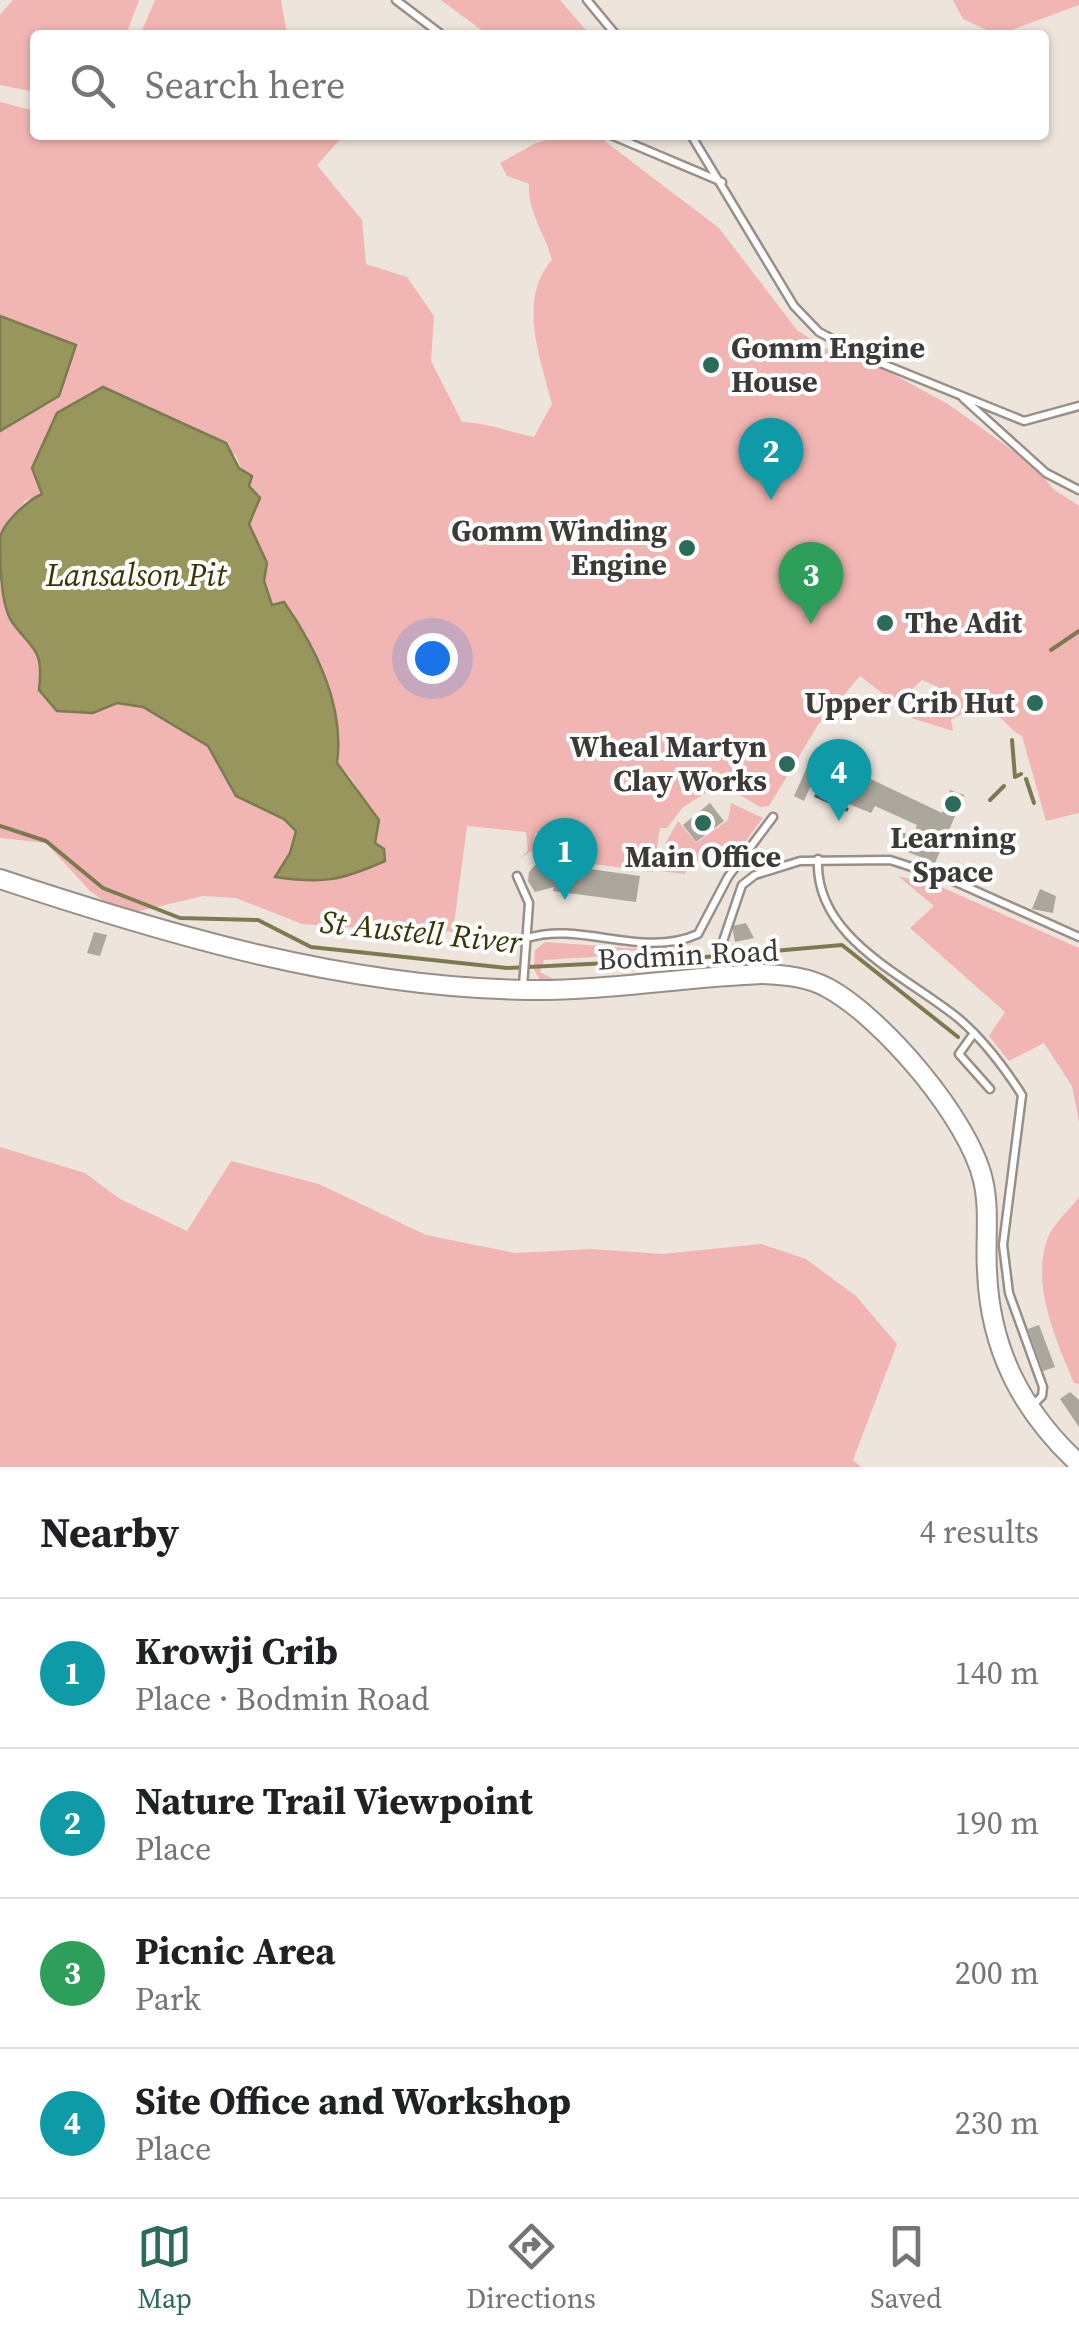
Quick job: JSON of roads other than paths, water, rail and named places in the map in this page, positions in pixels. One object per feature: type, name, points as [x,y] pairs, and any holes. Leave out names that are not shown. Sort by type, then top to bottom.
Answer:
[{"type":"main road","name":"Bodmin Road","points":[[0,880],[140,925],[286,963],[425,984],[523,985],[721,970],[797,977],[839,995],[882,1033],[956,1121],[984,1183],[993,1326],[1008,1371],[1029,1409],[1079,1464]]},
{"type":"lane","points":[[396,0],[435,30]]},
{"type":"lane","points":[[587,0],[612,30]]},
{"type":"lane","points":[[624,140],[723,183]]},
{"type":"lane","points":[[693,140],[723,183],[794,306],[820,332],[868,358],[1024,421],[1079,406]]},
{"type":"lane","points":[[958,394],[1046,473],[1079,490]]},
{"type":"lane","points":[[527,938],[557,934],[658,943],[698,934],[728,877],[773,817]]},
{"type":"lane","points":[[818,859],[819,892],[839,926],[974,1033],[1022,1096],[1003,1246],[1009,1293],[1043,1386],[1042,1396],[1029,1409]]},
{"type":"lane","points":[[721,970],[722,952],[742,885],[782,866],[818,859],[906,864],[1079,938]]},
{"type":"lane","points":[[517,876],[528,895],[523,985]]},
{"type":"lane","points":[[974,1033],[959,1054],[990,1088]]},
{"type":"water","points":[[0,316],[76,345],[59,396],[0,431]]},
{"type":"water","name":"Lansalson Pit","points":[[103,387],[226,443],[239,468],[252,476],[249,486],[260,498],[249,524],[267,563],[264,581],[272,605],[284,602],[326,678],[337,720],[337,763],[379,820],[375,843],[384,849],[385,861],[331,879],[275,877],[290,853],[296,831],[284,819],[236,796],[208,746],[143,707],[117,703],[93,713],[57,711],[39,690],[38,658],[12,622],[5,604],[0,537],[17,512],[42,494],[32,468],[57,413]]},
{"type":"waterway","points":[[1051,650],[1079,631]]},
{"type":"waterway","points":[[1012,740],[1015,777],[1021,774]]},
{"type":"waterway","points":[[1026,779],[1034,803]]},
{"type":"waterway","points":[[990,800],[1004,786]]},
{"type":"waterway","name":"St Austell River","points":[[0,826],[46,841],[103,888],[180,918],[258,920],[311,947],[507,968],[689,959]]},
{"type":"waterway","name":"St Austell River","points":[[705,957],[842,945],[958,1037]]},
{"type":"railway","points":[[815,795],[848,810]]},
{"type":"place","name":"Gomm Engine House","points":[[711,365]]},
{"type":"place","name":"Nature Trail Viewpoint","points":[[771,500]]},
{"type":"place","name":"Gomm Winding Engine","points":[[687,548]]},
{"type":"place","name":"The Adit","points":[[885,623]]},
{"type":"place","name":"Picnic Area","points":[[811,624]]},
{"type":"place","name":"Upper Crib Hut","points":[[1035,703]]},
{"type":"place","name":"Wheal Martyn Clay Works","points":[[787,764]]},
{"type":"place","name":"Learning Space","points":[[953,804]]},
{"type":"place","name":"Site Office and Workshop","points":[[839,821]]},
{"type":"place","name":"Main Office","points":[[703,823]]},
{"type":"place","name":"Krowji Crib","points":[[565,900]]}]
